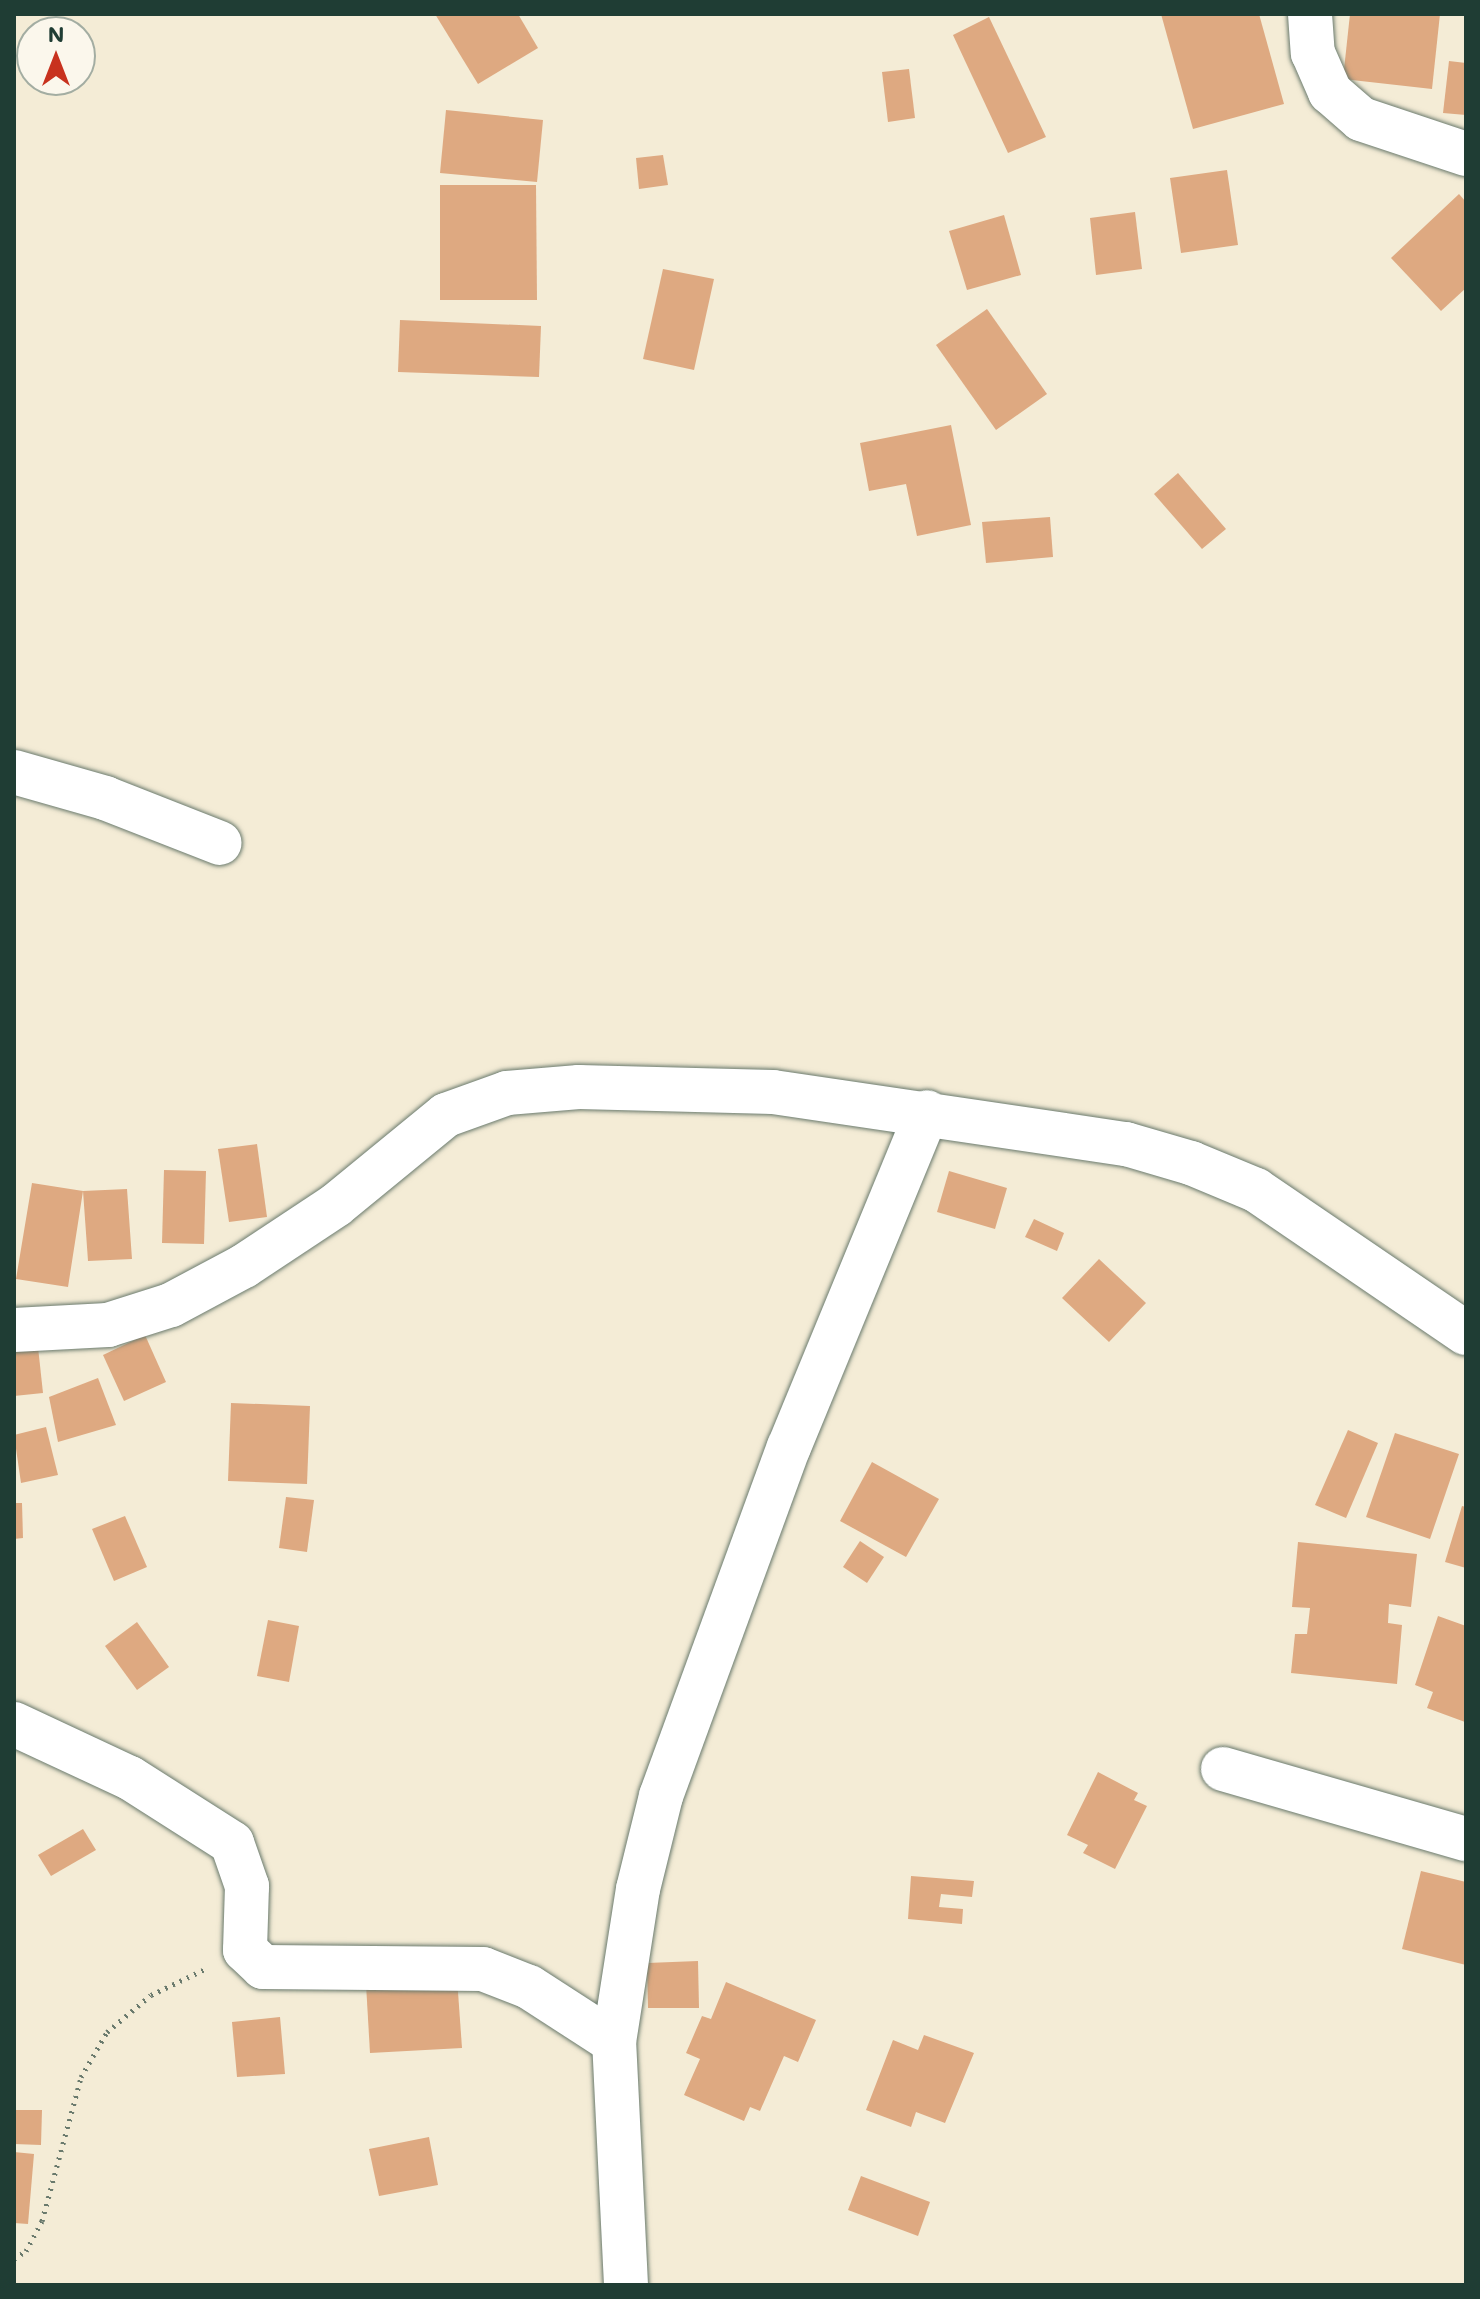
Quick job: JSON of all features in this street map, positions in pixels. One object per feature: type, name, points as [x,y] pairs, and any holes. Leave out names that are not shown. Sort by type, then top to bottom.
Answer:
[{"type":"street","points":[[1310,14],[1313,53],[1330,92],[1361,119],[1466,154]]},
{"type":"street","points":[[14,772],[105,798],[220,843]]},
{"type":"street","points":[[14,1330],[108,1325],[171,1305],[244,1266],[336,1205],[446,1115],[507,1093],[579,1087],[773,1092],[927,1112],[1126,1144],[1191,1163],[1256,1190],[1466,1333]]},
{"type":"street","points":[[626,2285],[614,2042],[638,1889],[661,1796],[789,1447],[927,1112]]},
{"type":"street","points":[[14,1724],[142,1784],[232,1843],[247,1886],[245,1950],[250,1960],[263,1967],[293,1971],[425,1965],[483,1969],[564,2006],[614,2042]]},
{"type":"street","points":[[1223,1769],[1466,1839]]},
{"type":"path","points":[[14,2259],[26,2251],[42,2221],[81,2077],[107,2032],[151,1995],[245,1950]]},
{"type":"building","points":[[435,14],[518,14],[538,48],[478,84]]},
{"type":"building","points":[[1161,14],[1259,14],[1284,104],[1193,129]]},
{"type":"building","points":[[1350,14],[1440,14],[1432,89],[1343,79]]},
{"type":"building","points":[[989,17],[1046,137],[1008,153],[953,35]]},
{"type":"building","points":[[1449,61],[1466,63],[1466,115],[1443,113]]},
{"type":"building","points":[[909,69],[915,118],[888,122],[882,72]]},
{"type":"building","points":[[446,110],[543,120],[537,182],[440,173]]},
{"type":"building","points":[[663,155],[668,185],[639,189],[636,158]]},
{"type":"building","points":[[1227,170],[1238,245],[1181,253],[1170,178]]},
{"type":"building","points":[[440,185],[536,185],[537,300],[440,300]]},
{"type":"building","points":[[1459,194],[1466,202],[1466,288],[1441,311],[1391,258]]},
{"type":"building","points":[[1135,212],[1142,269],[1096,275],[1090,218]]},
{"type":"building","points":[[1004,215],[1021,275],[967,290],[949,231]]},
{"type":"building","points":[[663,269],[714,279],[694,370],[643,359]]},
{"type":"building","points":[[987,309],[1047,394],[996,430],[936,345]]},
{"type":"building","points":[[400,320],[541,326],[539,377],[398,372]]},
{"type":"building","points":[[951,425],[971,525],[917,536],[906,484],[869,491],[860,443]]},
{"type":"building","points":[[1178,473],[1226,529],[1202,549],[1154,494]]},
{"type":"building","points":[[1050,517],[1053,557],[986,563],[982,522]]},
{"type":"building","points":[[257,1144],[267,1217],[229,1222],[218,1149]]},
{"type":"building","points":[[164,1170],[206,1171],[204,1244],[162,1243]]},
{"type":"building","points":[[949,1171],[1007,1188],[995,1229],[937,1212]]},
{"type":"building","points":[[32,1183],[83,1191],[68,1287],[16,1279]]},
{"type":"building","points":[[127,1189],[132,1259],[88,1261],[83,1191]]},
{"type":"building","points":[[1034,1219],[1064,1233],[1057,1251],[1025,1237]]},
{"type":"building","points":[[1099,1259],[1146,1303],[1109,1342],[1062,1298]]},
{"type":"building","points":[[145,1335],[166,1382],[124,1401],[103,1355]]},
{"type":"building","points":[[38,1347],[43,1393],[14,1396],[14,1349]]},
{"type":"building","points":[[98,1378],[116,1425],[58,1442],[49,1397]]},
{"type":"building","points":[[231,1403],[310,1406],[307,1484],[228,1481]]},
{"type":"building","points":[[46,1427],[58,1475],[21,1483],[14,1435]]},
{"type":"building","points":[[1348,1430],[1378,1443],[1346,1518],[1315,1505]]},
{"type":"building","points":[[1395,1433],[1459,1454],[1430,1539],[1366,1517]]},
{"type":"building","points":[[872,1462],[939,1499],[906,1557],[840,1521]]},
{"type":"building","points":[[286,1497],[314,1500],[307,1552],[279,1548]]},
{"type":"building","points":[[14,1503],[22,1503],[23,1538],[14,1539]]},
{"type":"building","points":[[1462,1506],[1466,1507],[1466,1568],[1445,1562]]},
{"type":"building","points":[[125,1516],[147,1567],[114,1581],[92,1529]]},
{"type":"building","points":[[860,1541],[884,1557],[867,1583],[843,1567]]},
{"type":"building","points":[[1298,1542],[1417,1554],[1411,1607],[1389,1604],[1388,1623],[1402,1625],[1397,1684],[1291,1673],[1295,1634],[1307,1634],[1310,1608],[1292,1607]]},
{"type":"building","points":[[1438,1616],[1466,1626],[1465,1722],[1427,1708],[1433,1692],[1415,1685]]},
{"type":"building","points":[[268,1620],[299,1626],[289,1682],[257,1676]]},
{"type":"building","points":[[137,1622],[169,1667],[137,1690],[105,1646]]},
{"type":"building","points":[[1098,1772],[1138,1793],[1134,1800],[1147,1806],[1115,1869],[1083,1853],[1088,1845],[1067,1835]]},
{"type":"building","points":[[83,1829],[96,1850],[51,1876],[38,1855]]},
{"type":"building","points":[[1421,1871],[1466,1882],[1466,1965],[1402,1949]]},
{"type":"building","points":[[911,1876],[974,1881],[972,1897],[941,1894],[939,1907],[963,1909],[962,1924],[908,1919]]},
{"type":"building","points":[[698,1961],[699,2008],[648,2008],[647,1963]]},
{"type":"building","points":[[457,1978],[462,2048],[370,2053],[366,1984]]},
{"type":"building","points":[[726,1982],[816,2020],[798,2062],[784,2056],[760,2111],[750,2107],[744,2121],[684,2095],[700,2059],[686,2053],[702,2016],[711,2019]]},
{"type":"building","points":[[280,2017],[285,2074],[237,2077],[232,2022]]},
{"type":"building","points":[[924,2035],[974,2053],[945,2123],[916,2112],[911,2127],[866,2110],[893,2040],[918,2050]]},
{"type":"building","points":[[14,2110],[42,2110],[41,2145],[14,2144]]},
{"type":"building","points":[[429,2137],[438,2185],[379,2196],[369,2149]]},
{"type":"building","points":[[14,2152],[34,2154],[28,2224],[14,2223]]},
{"type":"building","points":[[861,2176],[930,2202],[918,2236],[848,2210]]}]
